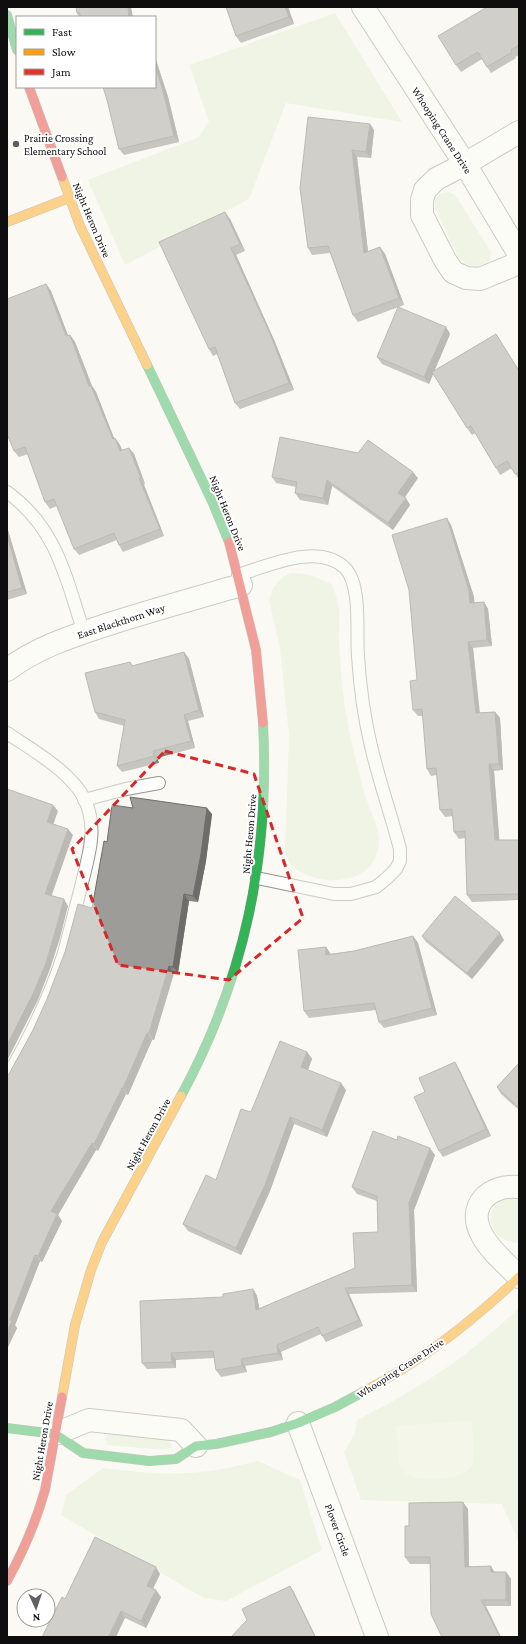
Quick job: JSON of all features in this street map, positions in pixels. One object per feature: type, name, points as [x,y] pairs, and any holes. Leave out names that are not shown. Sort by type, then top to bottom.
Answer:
[{"type":"street","name":"Whooping Crane Drive","points":[[363,7],[465,164],[519,254]]},
{"type":"street","points":[[7,15],[16,46]]},
{"type":"street","name":"Night Heron Drive","points":[[7,1581],[21,1555],[37,1516],[45,1490],[75,1326],[91,1270],[102,1242],[188,1085],[225,1001],[246,933],[257,878],[265,791],[262,703],[256,650],[232,550],[212,501],[80,226],[68,198],[29,88]]},
{"type":"street","points":[[519,132],[465,164],[436,179],[425,190],[422,200],[422,215],[445,260],[454,272],[466,278],[480,279],[519,263]]},
{"type":"street","points":[[7,222],[68,198]]},
{"type":"street","name":"East Blackthorn Way","points":[[7,670],[23,659],[58,641],[240,580]]},
{"type":"street","points":[[519,1187],[508,1186],[491,1192],[484,1197],[477,1216],[481,1234],[487,1244],[519,1277]]},
{"type":"street","name":"Whooping Crane Drive","points":[[56,1434],[83,1453],[149,1461],[176,1459],[196,1446],[240,1440],[298,1423],[360,1395],[412,1363],[458,1329],[519,1277]]},
{"type":"street","points":[[7,1428],[56,1434],[89,1420],[182,1430],[196,1446]]},
{"type":"street","name":"Plover Circle","points":[[298,1423],[377,1637]]},
{"type":"lane","points":[[7,492],[16,498],[36,518],[54,546],[84,632]]},
{"type":"lane","points":[[240,580],[288,560],[305,556],[320,556],[332,559],[345,568],[350,575],[357,609],[357,647],[363,705],[371,746],[400,849],[400,860],[396,869],[388,878],[376,887],[351,894],[334,894],[257,878]]},
{"type":"lane","points":[[7,733],[73,783],[84,800],[92,827],[92,840],[63,954],[41,1012],[7,1077]]},
{"type":"lane","points":[[84,800],[126,789],[159,783]]},
{"type":"highlighted area","points":[[165,751],[254,774],[303,918],[229,980],[118,965],[72,849]]},
{"type":"green space","points":[[335,13],[402,122],[286,103],[249,199],[125,265],[88,180],[199,137],[209,121],[189,65]]},
{"type":"green space","points":[[449,192],[455,195],[491,252],[490,260],[486,264],[476,267],[467,265],[459,258],[435,209],[435,199],[441,193]]},
{"type":"green space","points":[[291,573],[312,576],[331,584],[339,606],[339,643],[348,723],[364,793],[376,823],[379,836],[376,856],[369,867],[359,874],[347,879],[320,879],[307,875],[295,869],[291,865],[287,859],[285,851],[289,736],[280,647],[269,600],[273,588],[282,577]]},
{"type":"green space","points":[[510,1197],[519,1198],[519,1243],[509,1241],[501,1237],[495,1231],[491,1223],[493,1208],[500,1202]]},
{"type":"green space","points":[[519,1308],[519,1542],[502,1504],[361,1500],[344,1452],[355,1433],[357,1420],[401,1397],[443,1370],[482,1341]]},
{"type":"green space","points":[[472,1421],[474,1444],[473,1461],[472,1465],[461,1474],[453,1477],[426,1479],[409,1475],[399,1467],[396,1426]]},
{"type":"green space","points":[[110,1433],[169,1440],[172,1446],[171,1448],[163,1450],[108,1445],[105,1439]]},
{"type":"green space","points":[[258,1461],[300,1480],[322,1550],[226,1601],[204,1598],[61,1515],[66,1495],[103,1468],[176,1473],[213,1470]]},
{"type":"building","points":[[76,7],[128,7],[129,16],[81,16],[79,12],[77,13]]},
{"type":"building","points":[[226,7],[285,7],[289,17],[236,36]]},
{"type":"building","points":[[487,7],[519,7],[519,45],[511,50],[512,52],[487,67],[478,52],[456,65],[438,36]]},
{"type":"building","points":[[156,68],[174,136],[119,149],[103,88],[156,88]]},
{"type":"building","points":[[308,117],[370,124],[366,152],[352,150],[364,253],[380,247],[399,298],[353,315],[328,246],[308,248],[300,188]]},
{"type":"building","points":[[225,212],[240,244],[231,248],[271,336],[289,383],[235,403],[215,347],[209,349],[159,242]]},
{"type":"building","points":[[46,284],[66,336],[70,335],[89,386],[91,386],[113,439],[115,438],[120,451],[129,448],[141,478],[139,478],[160,529],[119,545],[114,533],[74,549],[54,499],[45,502],[25,447],[14,451],[7,434],[7,299]]},
{"type":"building","points":[[398,307],[446,327],[424,377],[377,357]]},
{"type":"building","points":[[496,334],[519,371],[519,472],[515,474],[507,461],[496,468],[471,426],[467,428],[432,372]]},
{"type":"building","points":[[280,437],[358,453],[368,440],[413,472],[398,493],[406,498],[388,523],[327,480],[323,498],[295,493],[297,482],[272,477]]},
{"type":"building","points":[[447,518],[469,591],[470,603],[484,602],[487,640],[468,642],[476,713],[495,712],[499,764],[489,764],[495,840],[519,840],[519,894],[467,895],[465,831],[454,832],[452,809],[440,810],[436,768],[427,769],[422,709],[413,710],[410,681],[417,680],[409,590],[392,535]]},
{"type":"building","points":[[7,535],[22,588],[7,592]]},
{"type":"building","points":[[184,652],[199,710],[184,715],[191,741],[153,751],[154,756],[117,766],[125,720],[95,712],[85,673],[130,662],[132,666]]},
{"type":"building","points":[[7,789],[53,805],[47,822],[68,829],[45,894],[64,899],[55,932],[46,963],[33,994],[7,1045]]},
{"type":"building","points":[[130,797],[207,808],[201,854],[193,896],[184,894],[173,967],[169,966],[149,1033],[147,1033],[123,1088],[94,1144],[92,1143],[51,1211],[57,1214],[38,1256],[35,1255],[10,1320],[12,1321],[7,1332],[7,1075],[9,1074],[33,1030],[47,999],[65,952],[78,904],[92,908],[104,841],[107,842],[112,805],[133,808]]},
{"type":"building","points":[[455,896],[500,933],[467,973],[422,936]]},
{"type":"building","points":[[413,936],[432,1008],[379,1022],[374,1003],[304,1011],[298,950],[326,947],[326,955],[354,951]]},
{"type":"building","points":[[280,1041],[307,1052],[301,1067],[341,1083],[322,1130],[290,1117],[265,1185],[236,1248],[183,1224],[206,1175],[216,1180],[241,1109],[251,1112]]},
{"type":"building","points":[[455,1062],[486,1129],[439,1151],[414,1097],[425,1092],[419,1078]]},
{"type":"building","points":[[519,1063],[519,1108],[497,1087]]},
{"type":"building","points":[[373,1131],[397,1140],[398,1136],[430,1148],[409,1203],[412,1285],[345,1288],[359,1320],[322,1336],[318,1327],[277,1345],[278,1353],[241,1359],[242,1366],[216,1370],[213,1351],[171,1353],[172,1362],[142,1363],[140,1301],[223,1297],[223,1294],[253,1289],[256,1310],[355,1268],[353,1233],[378,1232],[377,1196],[352,1187]]},
{"type":"building","points":[[463,1502],[465,1567],[491,1566],[491,1572],[506,1572],[506,1600],[481,1600],[500,1637],[442,1637],[431,1614],[430,1557],[405,1557],[405,1526],[409,1526],[409,1503]]},
{"type":"building","points":[[95,1537],[156,1567],[147,1586],[156,1590],[141,1621],[121,1611],[108,1637],[42,1637],[46,1628],[56,1628],[56,1609],[62,1597],[65,1599]]},
{"type":"building","points":[[290,1586],[315,1637],[231,1637],[247,1620],[242,1609]]},
{"type":"traffic: fast","points":[[7,15],[16,46]]},
{"type":"traffic: fast","points":[[147,365],[212,501],[229,542]]},
{"type":"traffic: fast","points":[[181,1096],[203,1052],[222,1007],[237,961],[249,915],[257,868],[262,821],[264,772],[263,723]]},
{"type":"traffic: fast","points":[[7,1428],[55,1434],[83,1453],[149,1461],[176,1459],[196,1446],[216,1444],[271,1432],[298,1423],[335,1407],[361,1393]]},
{"type":"traffic: slow","points":[[62,177],[80,226],[147,365]]},
{"type":"traffic: slow","points":[[7,222],[69,198]]},
{"type":"traffic: slow","points":[[62,1397],[75,1325],[91,1270],[102,1242],[181,1096]]},
{"type":"traffic: slow","points":[[361,1393],[403,1369],[444,1341],[501,1294],[519,1277]]},
{"type":"traffic: jam","points":[[29,88],[62,177]]},
{"type":"traffic: jam","points":[[229,542],[256,650],[263,723]]},
{"type":"traffic: jam","points":[[7,1581],[29,1537],[38,1514],[45,1490],[62,1397]]},
{"type":"place","name":"Prairie Crossing Elementary School","points":[[16,144]]}]
